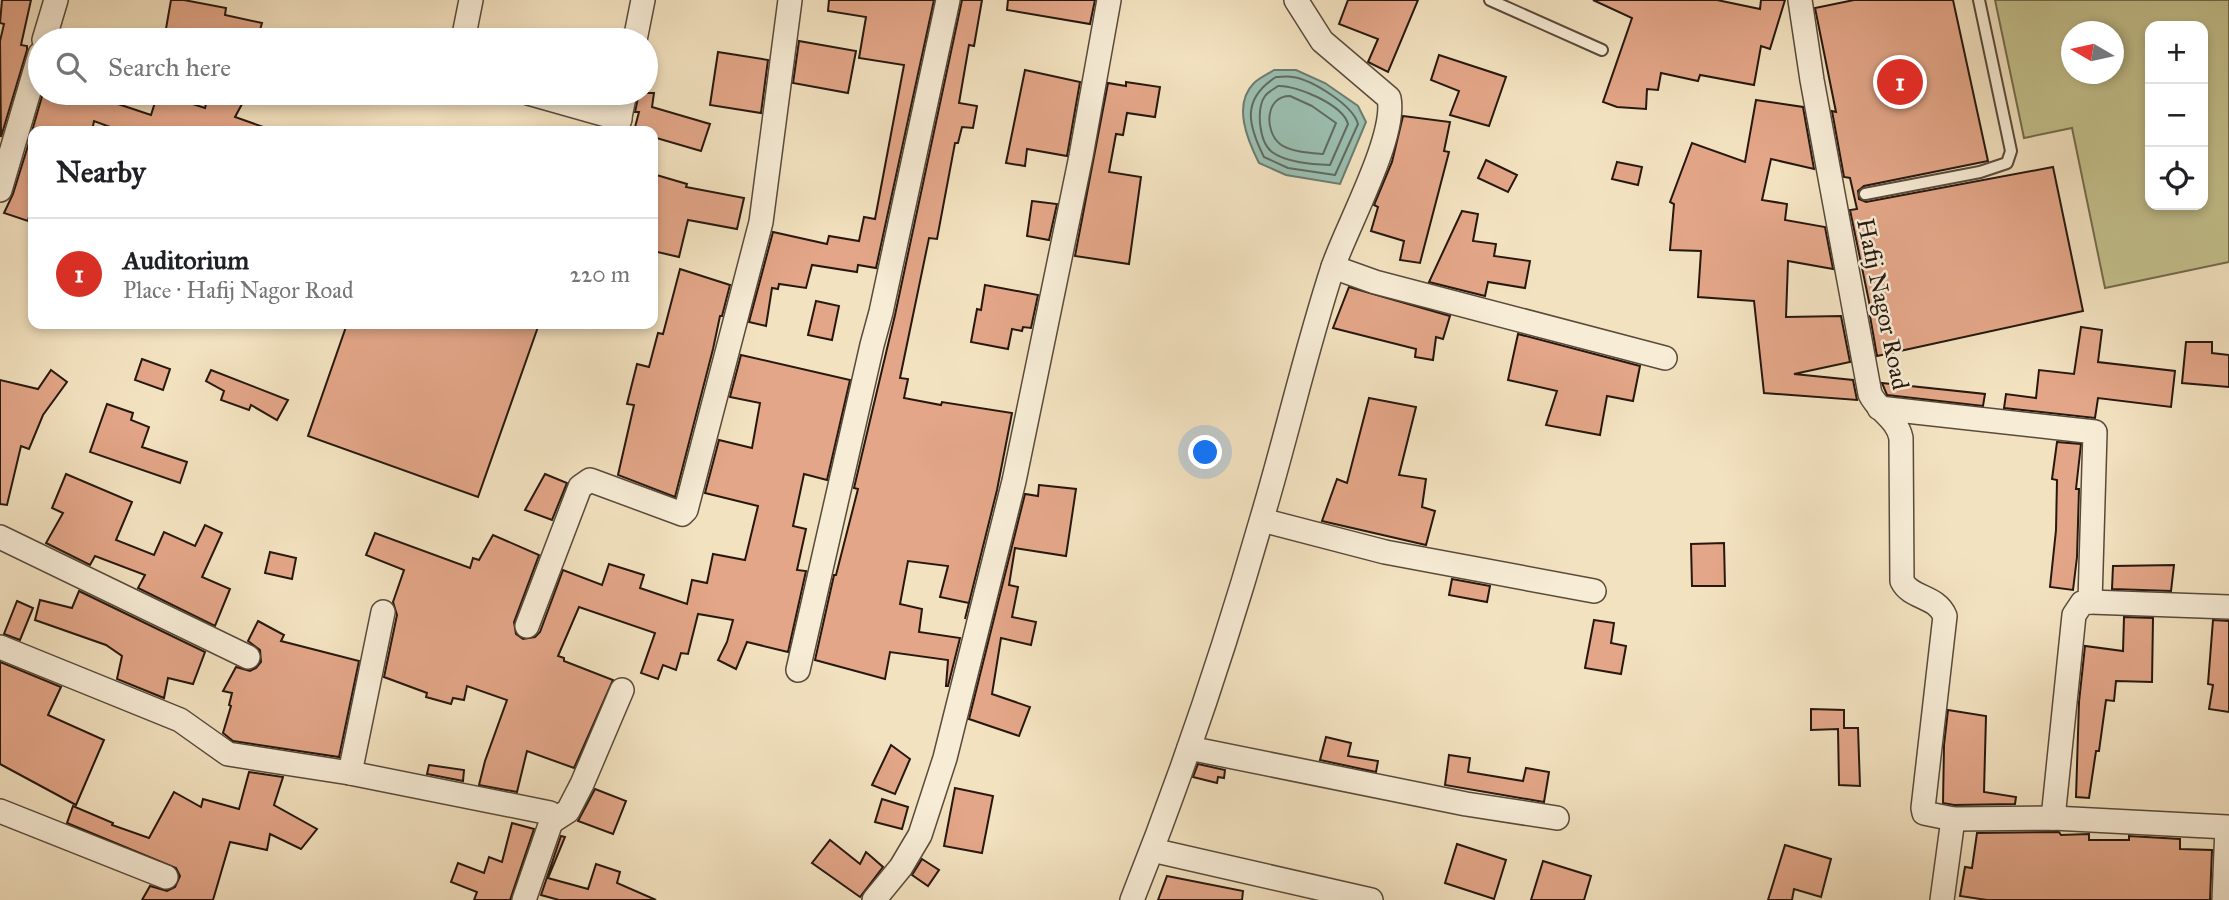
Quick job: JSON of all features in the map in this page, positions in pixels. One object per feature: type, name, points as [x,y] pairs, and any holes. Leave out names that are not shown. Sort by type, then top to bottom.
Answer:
[{"type":"street","points":[[48,28],[56,0]]},
{"type":"street","points":[[465,28],[471,0]]},
{"type":"street","points":[[637,28],[643,0]]},
{"type":"street","points":[[527,626],[580,487],[590,480],[682,514],[686,510],[761,222],[789,0]]},
{"type":"street","points":[[798,670],[881,312],[948,0]]},
{"type":"street","points":[[874,900],[901,867],[920,835],[945,758],[1014,481],[1081,156],[1109,0]]},
{"type":"street","points":[[1132,900],[1189,748],[1262,520],[1333,267],[1386,136],[1391,110],[1389,98],[1322,41],[1296,0]]},
{"type":"street","name":"Hafij Nagor Road","points":[[1800,0],[1812,80],[1870,394],[1879,408],[1895,422],[1901,438],[1902,581],[1905,587],[1938,604],[1945,615],[1923,808],[1924,813],[1953,819]]},
{"type":"street","points":[[0,190],[28,95]]},
{"type":"street","points":[[562,105],[619,125],[623,105]]},
{"type":"street","points":[[1333,267],[1374,282],[1665,358]]},
{"type":"street","points":[[1879,408],[2089,429],[2095,432],[2090,602]]},
{"type":"street","points":[[1262,520],[1385,552],[1594,591]]},
{"type":"street","points":[[0,537],[248,657]]},
{"type":"street","points":[[2053,818],[2074,614],[2082,603],[2229,607]]},
{"type":"street","points":[[350,773],[383,612]]},
{"type":"street","points":[[0,647],[180,720],[228,754],[350,773],[550,813],[551,822],[524,900]]},
{"type":"street","points":[[551,822],[568,811],[622,690]]},
{"type":"street","points":[[1189,748],[1466,804],[1557,818]]},
{"type":"street","points":[[0,811],[166,877]]},
{"type":"street","points":[[1942,900],[1953,819],[2053,818],[2227,827],[2224,900]]},
{"type":"street","points":[[1152,850],[1371,900]]},
{"type":"lane","points":[[1489,0],[1602,50]]},
{"type":"lane","points":[[1865,194],[1980,172],[2007,163],[2011,150],[1979,0]]},
{"type":"shaded area","points":[[1995,0],[2229,0],[2229,262],[2105,288],[2072,128],[2024,138]]},
{"type":"water","points":[[1274,70],[1296,70],[1325,83],[1358,106],[1366,122],[1340,184],[1286,175],[1259,163],[1244,123],[1244,102],[1254,83]]},
{"type":"building","points":[[2,0],[31,0],[21,45],[27,46],[27,50],[1,137],[0,41],[4,24],[0,23]]},
{"type":"building","points":[[171,0],[226,8],[225,15],[262,23],[261,28],[166,28]]},
{"type":"building","points":[[829,0],[934,0],[876,268],[858,265],[857,272],[812,265],[806,288],[779,284],[778,289],[772,288],[766,326],[749,322],[773,232],[827,244],[829,236],[859,241],[864,217],[875,219],[904,65],[859,58],[866,17],[828,11]]},
{"type":"building","points":[[962,0],[982,0],[974,46],[969,45],[959,103],[977,106],[973,128],[962,127],[958,143],[955,143],[937,239],[929,238],[900,378],[908,379],[904,398],[1012,413],[997,490],[969,603],[940,597],[948,566],[908,561],[900,604],[922,609],[919,632],[960,638],[946,686],[948,660],[890,652],[885,679],[815,660],[834,575],[858,489],[854,488],[895,315]]},
{"type":"building","points":[[1008,0],[1095,0],[1090,24],[1007,10]]},
{"type":"building","points":[[1348,0],[1418,0],[1388,72],[1368,62],[1378,39],[1339,24]]},
{"type":"building","points":[[1593,0],[1717,0],[1760,9],[1761,0],[1785,0],[1770,49],[1761,46],[1754,85],[1700,75],[1698,81],[1661,73],[1658,90],[1647,89],[1646,109],[1617,107],[1603,102],[1632,18]]},
{"type":"building","points":[[1854,0],[1953,0],[1988,161],[1864,186],[1858,191],[1859,199],[1866,202],[2053,167],[2083,311],[1877,356],[1872,316],[1850,210],[1857,209],[1850,178],[1844,177],[1832,111],[1836,112],[1815,8]]},
{"type":"building","points":[[799,41],[856,51],[848,93],[793,83]]},
{"type":"building","points":[[718,52],[768,60],[761,113],[710,105]]},
{"type":"building","points":[[1439,55],[1506,77],[1489,126],[1450,115],[1459,91],[1431,80]]},
{"type":"building","points":[[1025,70],[1080,82],[1067,156],[1027,149],[1025,166],[1006,163]]},
{"type":"building","points":[[1126,82],[1160,87],[1155,117],[1127,113],[1123,135],[1116,134],[1109,172],[1141,177],[1129,264],[1075,256],[1108,83],[1126,86]]},
{"type":"building","points":[[1756,100],[1803,107],[1814,169],[1771,159],[1762,200],[1787,204],[1785,220],[1825,227],[1833,269],[1788,261],[1786,317],[1841,316],[1850,362],[1794,374],[1853,380],[1857,400],[1764,393],[1754,301],[1698,297],[1701,251],[1670,250],[1674,204],[1670,202],[1692,143],[1745,162]]},
{"type":"building","points":[[40,105],[121,105],[151,115],[154,105],[196,105],[205,108],[206,105],[242,105],[235,117],[260,126],[108,126],[94,121],[93,126],[33,126]]},
{"type":"building","points":[[636,105],[652,105],[710,124],[701,151],[658,138],[658,126],[635,126],[639,112],[635,112]]},
{"type":"building","points":[[1403,116],[1450,122],[1444,151],[1449,152],[1420,263],[1400,260],[1404,241],[1371,231],[1378,207],[1374,205],[1392,162]]},
{"type":"building","points":[[28,146],[28,221],[4,213]]},
{"type":"building","points":[[1486,160],[1517,175],[1508,192],[1478,178]]},
{"type":"building","points":[[1617,162],[1642,167],[1638,185],[1612,179]]},
{"type":"building","points":[[658,175],[687,184],[686,187],[744,198],[737,229],[688,220],[679,257],[658,252]]},
{"type":"building","points":[[1032,201],[1057,204],[1049,240],[1027,236]]},
{"type":"building","points":[[1462,211],[1478,214],[1473,241],[1496,244],[1494,256],[1530,261],[1525,288],[1488,282],[1485,296],[1429,282]]},
{"type":"building","points":[[680,269],[730,285],[675,497],[618,475],[634,405],[627,404],[637,364],[649,367],[658,333],[663,334]]},
{"type":"building","points":[[985,285],[1038,295],[1031,328],[1023,327],[1022,331],[1012,329],[1008,349],[971,342]]},
{"type":"building","points":[[1349,287],[1450,316],[1443,339],[1436,337],[1433,360],[1415,357],[1416,349],[1333,328]]},
{"type":"building","points":[[816,301],[839,306],[832,340],[808,335]]},
{"type":"building","points":[[2081,327],[2102,330],[2098,362],[2175,371],[2171,407],[2098,398],[2095,418],[2004,408],[2006,394],[2036,398],[2039,370],[2074,374]]},
{"type":"building","points":[[345,329],[537,329],[478,497],[308,436]]},
{"type":"building","points":[[1518,334],[1640,366],[1633,401],[1607,396],[1600,435],[1546,425],[1557,391],[1508,380]]},
{"type":"building","points":[[2186,342],[2212,342],[2212,353],[2229,355],[2229,387],[2182,383]]},
{"type":"building","points":[[741,355],[850,380],[827,480],[804,474],[793,526],[806,529],[797,570],[806,571],[788,652],[747,642],[736,669],[718,660],[727,642],[733,620],[698,614],[688,654],[681,653],[676,670],[663,665],[658,679],[641,673],[655,633],[579,607],[558,656],[564,658],[564,661],[613,680],[574,768],[527,751],[517,792],[479,785],[507,700],[467,686],[464,700],[453,698],[451,704],[426,697],[427,693],[384,677],[397,615],[393,602],[404,570],[366,555],[375,533],[470,568],[473,558],[479,560],[493,535],[539,555],[514,622],[516,634],[523,639],[535,637],[540,632],[563,570],[602,585],[609,564],[644,575],[640,588],[687,604],[692,580],[707,583],[713,554],[745,560],[758,506],[705,493],[719,440],[752,448],[760,403],[730,397]]},
{"type":"building","points":[[142,359],[170,369],[163,390],[135,380]]},
{"type":"building","points":[[51,370],[67,382],[43,415],[29,449],[21,446],[7,505],[0,504],[0,380],[38,389]]},
{"type":"building","points":[[211,370],[288,400],[277,420],[251,405],[249,410],[221,400],[224,391],[206,381]]},
{"type":"building","points":[[1882,383],[1985,394],[1983,406],[1887,395]]},
{"type":"building","points":[[1369,398],[1416,407],[1399,475],[1426,479],[1422,507],[1435,511],[1426,545],[1322,521],[1337,479],[1347,483]]},
{"type":"building","points":[[107,404],[133,413],[131,420],[149,427],[142,447],[187,462],[180,483],[90,452]]},
{"type":"building","points":[[2057,442],[2081,444],[2076,489],[2079,489],[2077,557],[2073,590],[2050,587],[2056,530],[2057,480],[2052,479]]},
{"type":"building","points":[[66,474],[132,502],[116,540],[154,555],[164,532],[195,546],[205,525],[222,533],[202,577],[230,589],[215,626],[138,588],[145,575],[95,556],[90,565],[46,543],[63,513],[52,508]]},
{"type":"building","points":[[545,474],[567,483],[552,520],[525,510]]},
{"type":"building","points":[[1039,485],[1076,489],[1066,556],[1015,548],[1009,585],[1018,587],[1012,617],[1036,622],[1031,645],[1001,638],[992,694],[1030,707],[1019,736],[969,719],[1025,494],[1038,496]]},
{"type":"building","points":[[1724,543],[1725,586],[1692,586],[1691,544]]},
{"type":"building","points":[[270,552],[296,558],[292,579],[265,573]]},
{"type":"building","points":[[2174,565],[2171,591],[2112,589],[2113,566]]},
{"type":"building","points":[[1452,579],[1490,586],[1487,602],[1449,595]]},
{"type":"building","points":[[79,591],[205,652],[193,684],[168,678],[164,698],[117,679],[122,656],[106,645],[35,620],[40,600],[72,608]]},
{"type":"building","points":[[17,601],[33,608],[20,640],[4,634]]},
{"type":"building","points":[[2124,617],[2153,618],[2152,682],[2116,681],[2114,701],[2106,700],[2089,798],[2076,797],[2079,702],[2085,646],[2123,651]]},
{"type":"building","points":[[1594,620],[1614,623],[1611,643],[1626,646],[1621,674],[1585,668]]},
{"type":"building","points":[[2213,620],[2229,621],[2229,712],[2209,709],[2213,685],[2208,684]]},
{"type":"building","points":[[258,621],[284,635],[281,641],[359,661],[339,757],[233,741],[223,733],[232,693],[223,691],[236,667],[250,671],[261,662],[260,650],[248,641]]},
{"type":"building","points":[[0,662],[61,687],[48,715],[104,740],[76,805],[0,764]]},
{"type":"building","points":[[1811,709],[1844,710],[1844,728],[1858,728],[1860,786],[1839,785],[1838,729],[1811,730]]},
{"type":"building","points":[[1948,710],[1986,716],[1984,792],[2016,797],[2015,804],[1943,803],[1944,745]]},
{"type":"building","points":[[1326,737],[1351,743],[1348,756],[1378,761],[1376,772],[1320,760]]},
{"type":"building","points":[[891,745],[910,759],[895,794],[872,785]]},
{"type":"building","points":[[1449,755],[1470,758],[1468,772],[1523,781],[1526,768],[1549,772],[1544,802],[1445,785]]},
{"type":"building","points":[[1198,764],[1225,770],[1224,778],[1218,777],[1217,783],[1193,777]]},
{"type":"building","points":[[429,765],[464,770],[463,781],[427,774]]},
{"type":"building","points":[[249,772],[283,777],[274,805],[317,829],[301,849],[270,834],[267,850],[230,842],[213,900],[142,900],[150,886],[167,891],[175,887],[180,876],[176,868],[67,823],[73,806],[113,823],[112,825],[149,838],[174,792],[201,807],[203,799],[239,809]]},
{"type":"building","points":[[955,788],[993,796],[982,853],[944,846]]},
{"type":"building","points":[[595,789],[626,801],[613,834],[578,821]]},
{"type":"building","points":[[882,799],[908,807],[902,829],[875,822]]},
{"type":"building","points":[[512,823],[534,829],[510,900],[474,900],[477,892],[451,882],[458,863],[484,873],[489,857],[502,862]]},
{"type":"building","points":[[2059,832],[2061,835],[2089,834],[2089,840],[2129,840],[2129,836],[2180,839],[2180,849],[2212,850],[2210,900],[1987,900],[1960,896],[1965,867],[1972,868],[1977,833]]},
{"type":"building","points":[[561,836],[565,837],[548,878],[588,889],[596,864],[620,872],[617,883],[656,900],[559,900],[541,895]]},
{"type":"building","points":[[830,840],[860,864],[866,852],[883,867],[860,897],[812,863]]},
{"type":"building","points":[[1457,844],[1506,860],[1494,899],[1445,883]]},
{"type":"building","points":[[1785,845],[1831,859],[1821,897],[1794,889],[1792,900],[1768,900]]},
{"type":"building","points":[[922,859],[939,870],[928,886],[912,875]]},
{"type":"building","points":[[1543,861],[1591,876],[1584,900],[1531,900]]},
{"type":"building","points":[[1167,876],[1243,891],[1242,900],[1158,900]]},
{"type":"place","name":"Auditorium","points":[[1900,82]]}]
